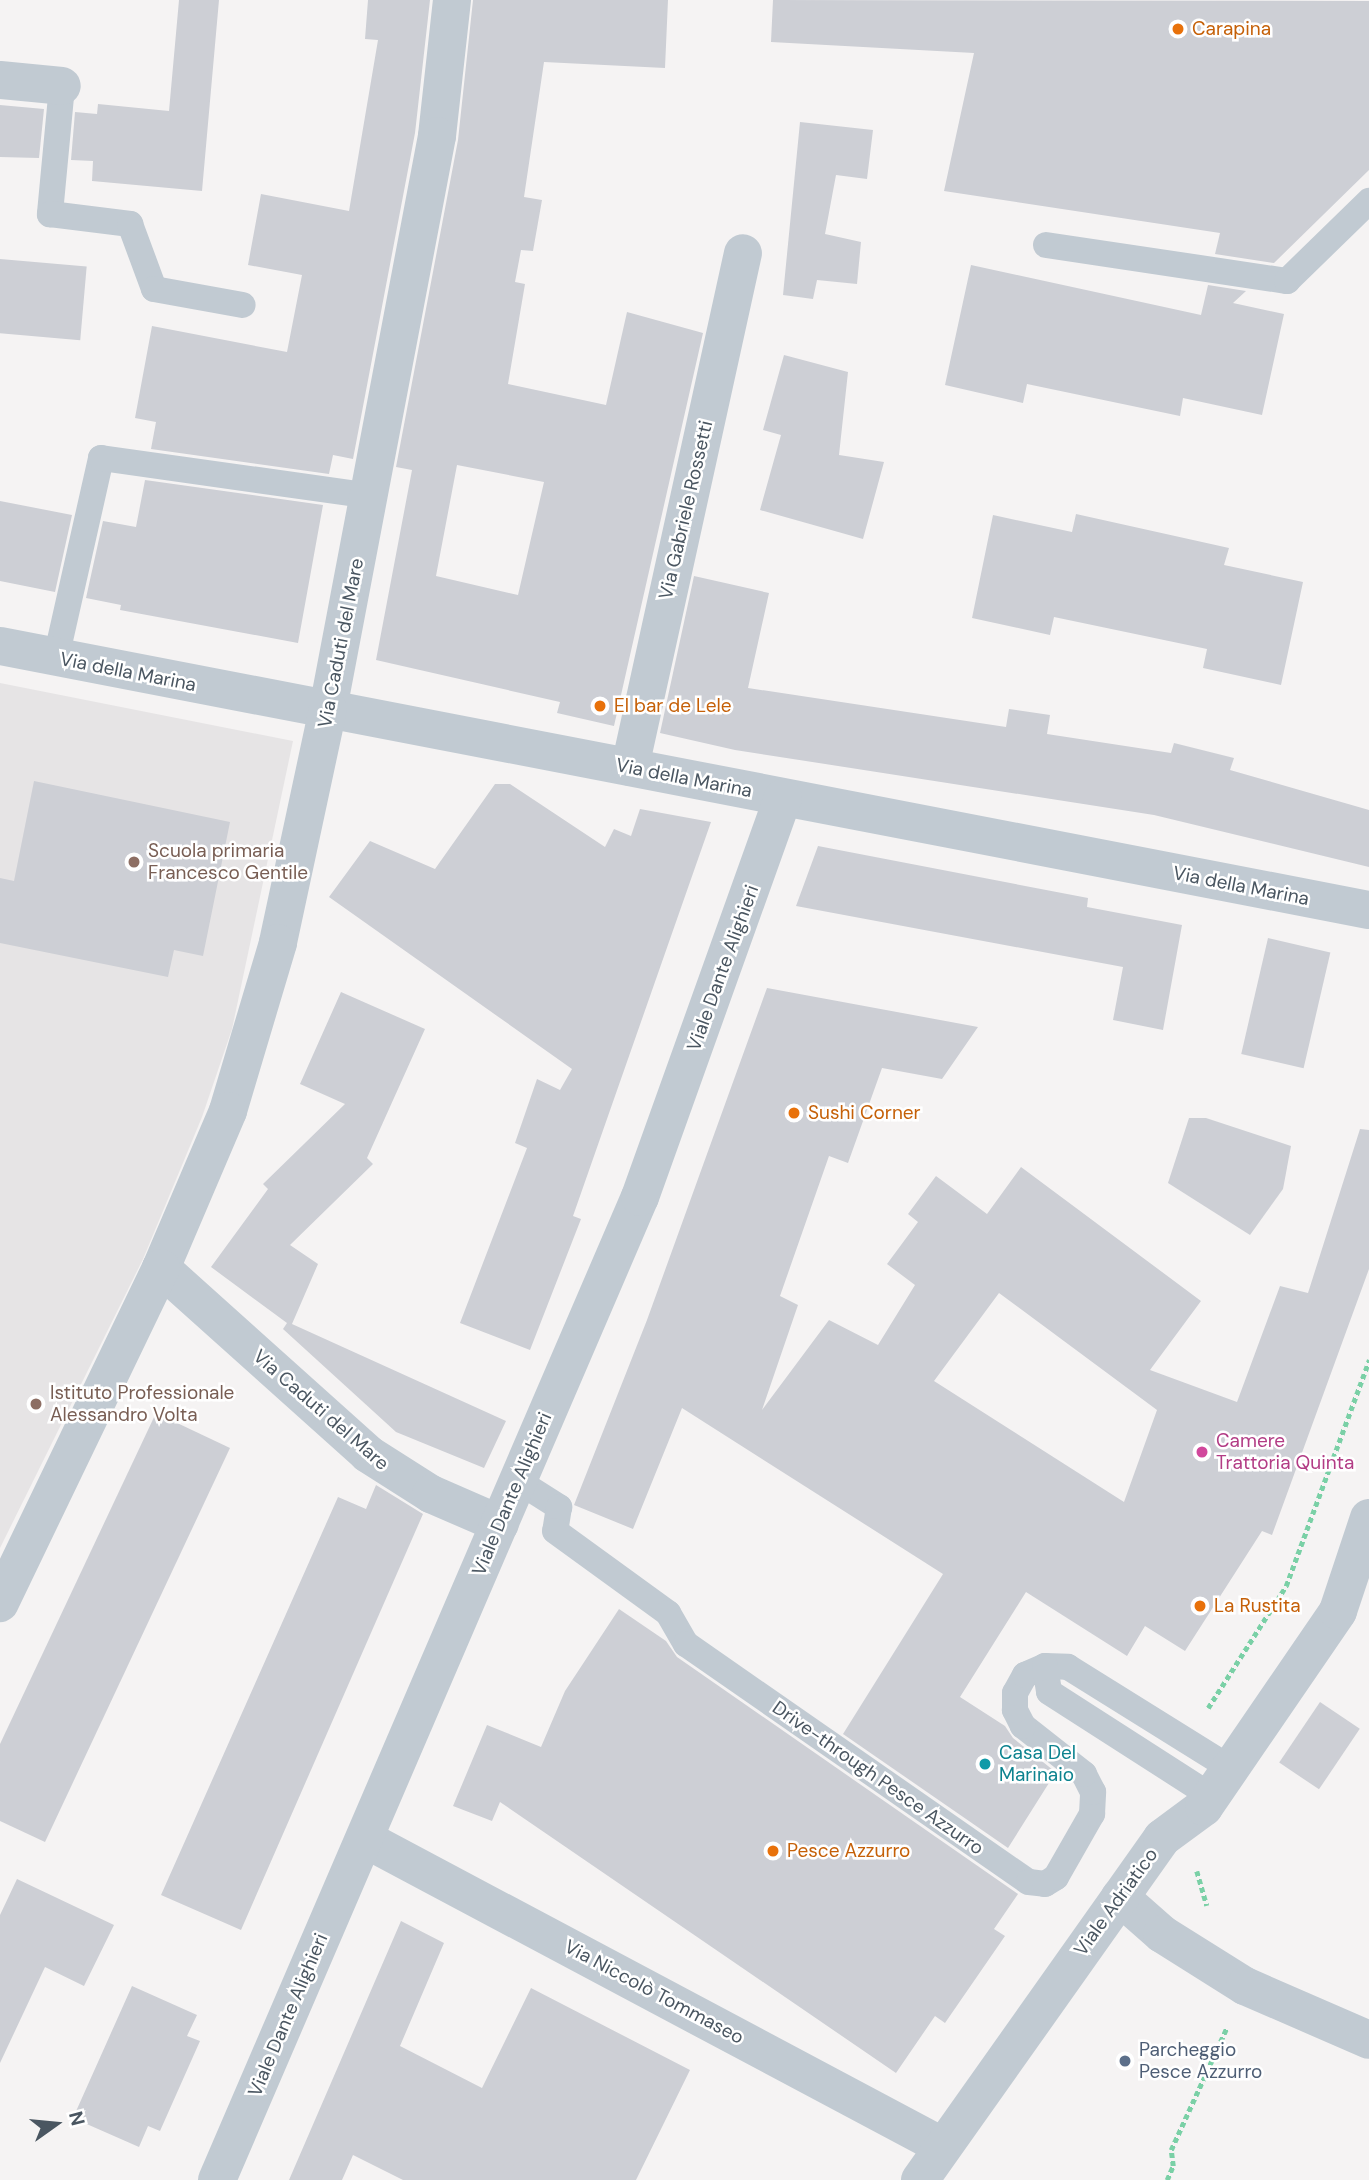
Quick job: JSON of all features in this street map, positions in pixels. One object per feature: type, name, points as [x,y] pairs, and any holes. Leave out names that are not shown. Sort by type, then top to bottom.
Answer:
[{"type":"street","name":"Via Caduti del Mare","points":[[0,1603],[161,1268],[228,1111],[274,956],[328,709],[370,496],[437,136],[452,0]]},
{"type":"street","points":[[0,80],[62,86]]},
{"type":"street","name":"Via Gabriele Rossetti","points":[[630,767],[743,253]]},
{"type":"street","name":"Via della Marina","points":[[0,646],[1369,910]]},
{"type":"street","name":"Viale Dante Alighieri","points":[[217,2180],[640,1197],[783,799]]},
{"type":"street","name":"Via Caduti del Mare","points":[[161,1268],[368,1454],[431,1494],[500,1524]]},
{"type":"street","name":"Viale Adriatico","points":[[920,2180],[1162,1838],[1204,1807],[1338,1611],[1369,1518]]},
{"type":"street","name":"Via Niccolò Tommaseo","points":[[365,1839],[942,2146]]},
{"type":"street","points":[[1120,1897],[1162,1934],[1245,1986],[1369,2040]]},
{"type":"lane","points":[[62,86],[50,214],[130,224],[154,289],[243,304]]},
{"type":"lane","points":[[1046,245],[1287,282],[1369,201]]},
{"type":"lane","points":[[56,658],[101,458],[370,496]]},
{"type":"lane","name":"Drive-through Pesce Azzurro","points":[[518,1481],[559,1507],[555,1531],[668,1613],[686,1644],[1029,1882],[1045,1884],[1056,1877],[1092,1814],[1093,1792],[1084,1774],[1023,1726],[1015,1710],[1015,1693],[1025,1675],[1045,1666]]},
{"type":"lane","points":[[1045,1666],[1068,1667],[1187,1741],[1221,1782],[1049,1692],[1045,1666]]},
{"type":"path","points":[[1187,1741],[1286,1586],[1369,1360]]},
{"type":"shaded area","points":[[0,683],[293,741],[232,1029],[202,1117],[143,1259],[0,1548]]},
{"type":"building","points":[[179,0],[219,0],[202,191],[92,181],[93,161],[71,160],[75,112],[97,114],[98,104],[169,111]]},
{"type":"building","points":[[368,0],[430,0],[415,133],[353,459],[333,455],[329,474],[151,449],[156,422],[135,418],[152,326],[287,352],[302,275],[248,265],[261,194],[349,211],[378,40],[365,39]]},
{"type":"building","points":[[473,0],[668,0],[665,68],[544,62],[524,197],[542,200],[533,251],[521,250],[515,282],[525,284],[508,384],[606,405],[627,312],[703,333],[614,726],[557,713],[560,702],[376,660],[412,470],[396,467],[458,140]],"holes":[[[457,465],[544,482],[518,595],[436,576]]]},
{"type":"building","points":[[773,0],[1369,1],[1369,170],[1274,263],[1215,254],[1220,233],[944,191],[974,53],[771,42]]},
{"type":"building","points":[[0,105],[44,109],[39,158],[0,157]]},
{"type":"building","points":[[800,122],[873,130],[867,179],[836,175],[825,234],[861,242],[857,284],[817,280],[813,299],[783,295]]},
{"type":"building","points":[[0,259],[87,267],[80,340],[0,333]]},
{"type":"building","points":[[971,265],[1201,315],[1208,285],[1246,291],[1233,303],[1284,314],[1262,415],[1183,398],[1180,416],[1027,384],[1023,403],[945,385]]},
{"type":"building","points":[[784,355],[848,372],[839,455],[884,462],[863,539],[760,510],[781,435],[763,430]]},
{"type":"building","points":[[145,480],[323,505],[298,643],[120,610],[121,605],[86,598],[103,521],[136,527]]},
{"type":"building","points":[[0,501],[72,515],[55,592],[0,581]]},
{"type":"building","points":[[1076,514],[1229,548],[1224,565],[1303,582],[1281,685],[1203,668],[1207,649],[1054,617],[1050,635],[972,618],[993,515],[1072,532]]},
{"type":"building","points":[[694,576],[769,593],[748,688],[1006,727],[1009,709],[1050,715],[1047,734],[1171,753],[1174,743],[1234,758],[1230,770],[1369,810],[1369,867],[1154,815],[735,750],[660,733]]},
{"type":"building","points":[[34,781],[230,822],[203,956],[174,950],[168,977],[0,943],[0,878],[14,881]]},
{"type":"building","points":[[495,784],[510,784],[605,847],[614,829],[631,836],[640,809],[711,822],[573,1216],[581,1219],[530,1350],[460,1323],[527,1148],[515,1143],[537,1079],[560,1090],[572,1069],[329,897],[370,841],[435,869]]},
{"type":"building","points":[[818,846],[1088,898],[1087,907],[1182,925],[1163,1030],[1113,1020],[1123,967],[796,906]]},
{"type":"building","points":[[1268,938],[1330,952],[1304,1068],[1241,1054]]},
{"type":"building","points":[[767,988],[978,1027],[942,1079],[882,1068],[848,1163],[829,1156],[780,1296],[798,1305],[762,1410],[829,1320],[878,1345],[915,1285],[887,1264],[918,1222],[908,1214],[936,1176],[987,1214],[1021,1167],[1201,1301],[1150,1370],[1237,1402],[1280,1286],[1308,1293],[1360,1129],[1369,1130],[1369,1269],[1272,1535],[1262,1531],[1185,1651],[1145,1626],[1127,1656],[1026,1592],[960,1697],[1005,1726],[1013,1738],[1053,1770],[1054,1775],[1008,1848],[843,1734],[943,1574],[682,1408],[633,1529],[574,1505],[647,1320]],"holes":[[[999,1293],[1157,1410],[1124,1502],[934,1381]]]},
{"type":"building","points":[[341,992],[425,1029],[367,1158],[373,1164],[290,1245],[318,1264],[292,1324],[506,1421],[484,1468],[396,1432],[283,1329],[287,1323],[211,1267],[268,1189],[263,1184],[345,1104],[300,1084]]},
{"type":"building","points":[[1189,1118],[1206,1118],[1291,1146],[1283,1189],[1250,1235],[1168,1183]]},
{"type":"building","points":[[156,1413],[230,1448],[45,1842],[0,1821],[0,1744]]},
{"type":"building","points":[[376,1485],[423,1514],[241,1930],[161,1895],[338,1497],[366,1509]]},
{"type":"building","name":"Pesce Azzurro","points":[[619,1609],[666,1641],[677,1657],[1018,1894],[994,1929],[1005,1936],[945,2023],[935,2016],[896,2073],[500,1802],[492,1821],[453,1806],[487,1725],[541,1747],[565,1691]]},
{"type":"building","points":[[1320,1702],[1360,1729],[1319,1789],[1279,1763]]},
{"type":"building","points":[[17,1879],[114,1925],[84,1986],[45,1967],[0,2063],[0,1915]]},
{"type":"building","points":[[401,1921],[444,1943],[400,2046],[482,2088],[531,1988],[690,2070],[636,2180],[403,2180],[353,2155],[342,2180],[289,2180]]},
{"type":"building","points":[[132,1986],[197,2015],[187,2036],[200,2041],[160,2131],[148,2126],[139,2147],[73,2118]]},
{"type":"place","name":"Carapina","points":[[1178,29]]},
{"type":"place","name":"El bar de Lele","points":[[600,706]]},
{"type":"place","name":"Scuola primaria Francesco Gentile","points":[[134,862]]},
{"type":"place","name":"Sushi Corner","points":[[794,1113]]},
{"type":"place","name":"Istituto Professionale Alessandro Volta","points":[[36,1404]]},
{"type":"place","name":"Camere Trattoria Quinta","points":[[1202,1452]]},
{"type":"place","name":"La Rustita","points":[[1200,1606]]},
{"type":"place","name":"Casa Del Marinaio","points":[[985,1764]]},
{"type":"place","name":"Pesce Azzurro","points":[[773,1851]]},
{"type":"place","name":"Parcheggio Pesce Azzurro","points":[[1125,2061]]}]
